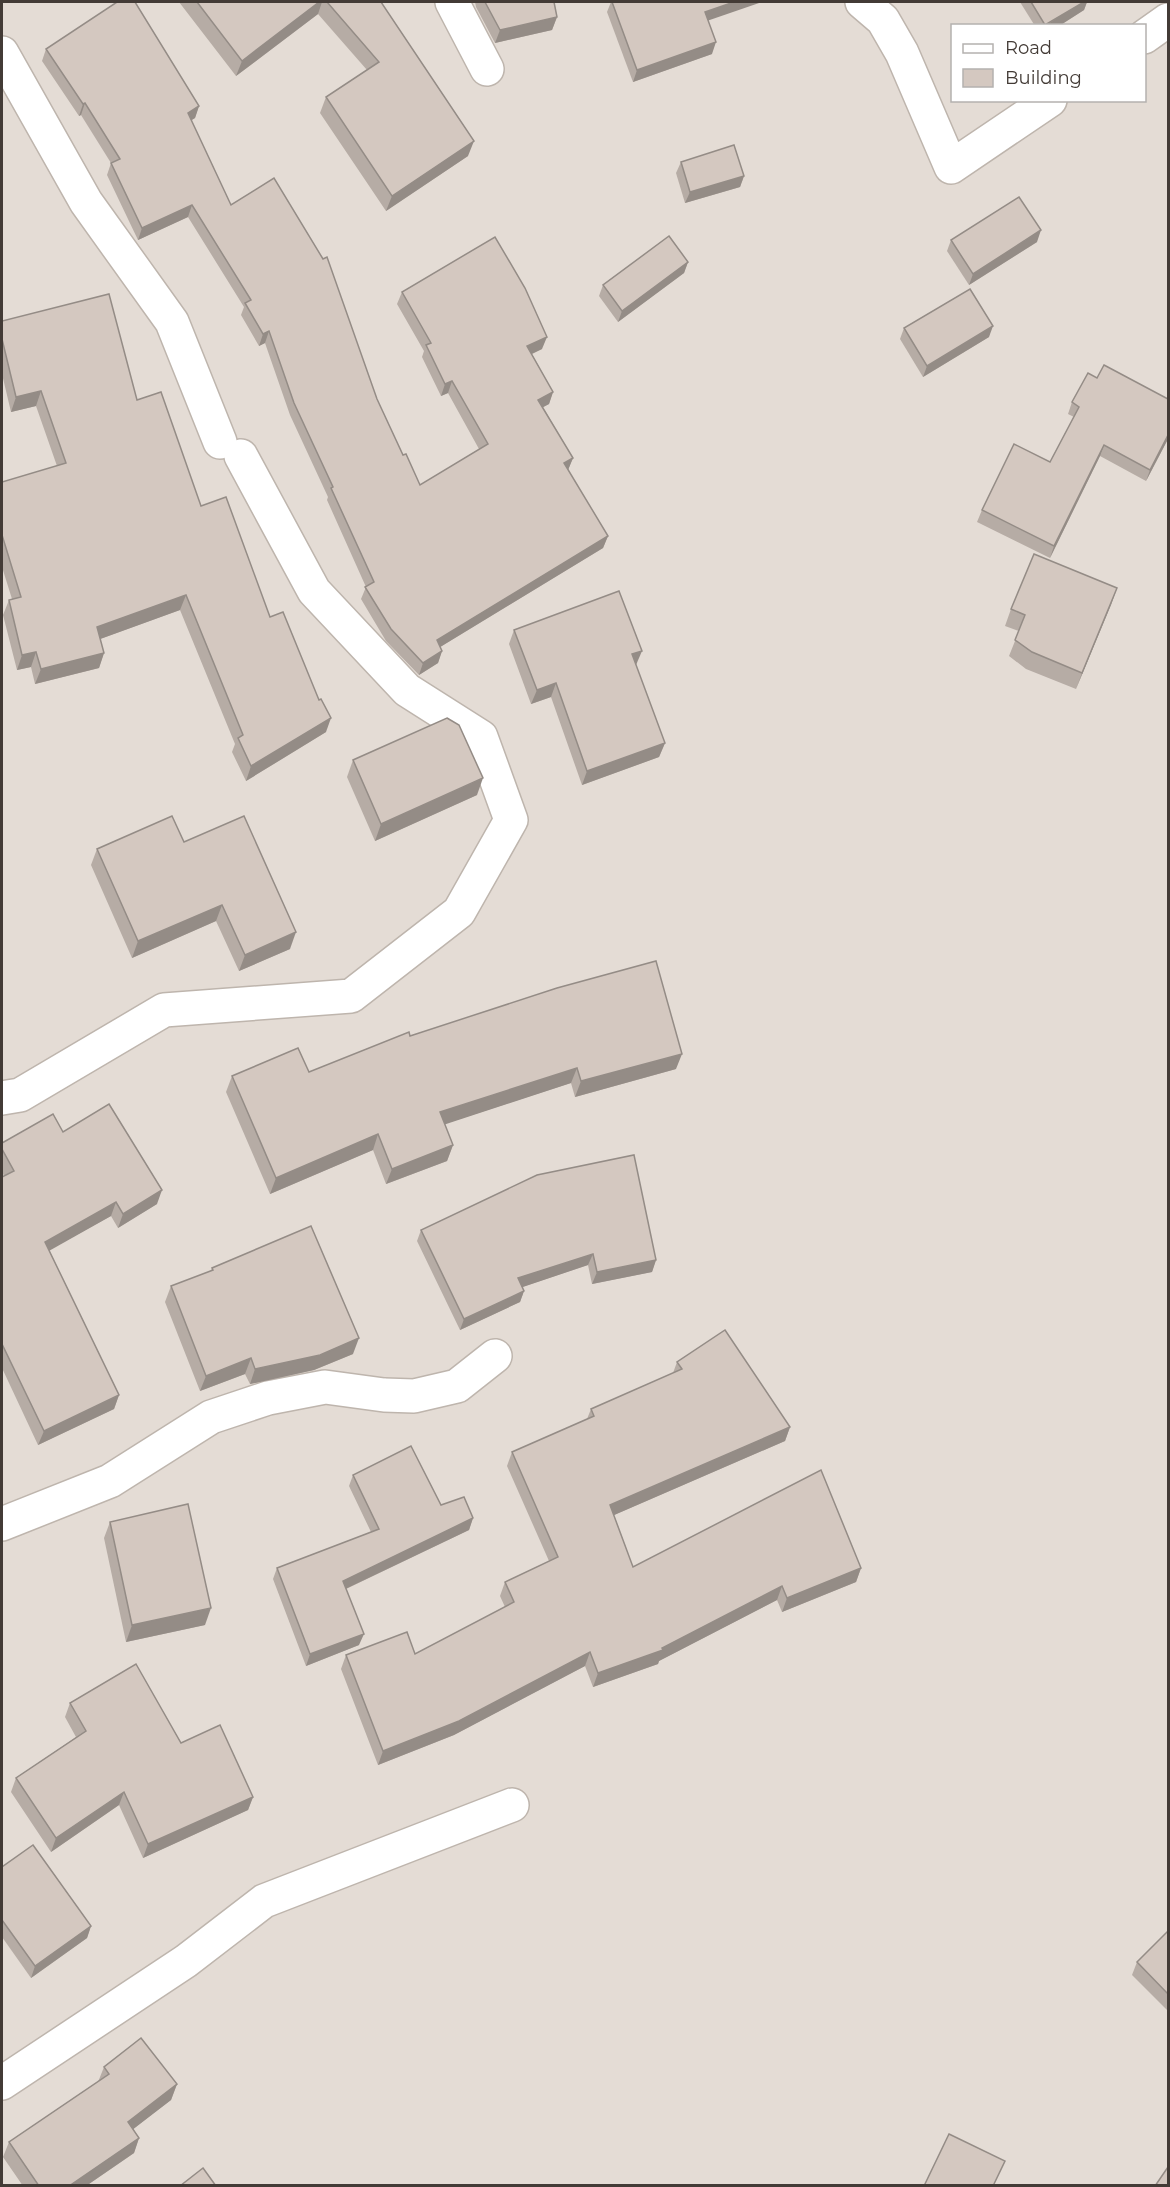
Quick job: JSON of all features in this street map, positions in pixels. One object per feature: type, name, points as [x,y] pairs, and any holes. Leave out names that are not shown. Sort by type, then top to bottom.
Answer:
[{"type":"street","points":[[452,2],[487,69]]},
{"type":"street","points":[[862,2],[882,20],[902,53],[951,167],[1047,102]]},
{"type":"street","points":[[1146,36],[1168,20]]},
{"type":"street","points":[[2,52],[86,202],[172,322],[231,449],[314,591],[407,690],[481,737],[511,820],[459,912],[351,996],[164,1010],[20,1095],[2,1098]]},
{"type":"street","points":[[2,1524],[110,1481],[211,1417],[268,1398],[325,1387],[384,1395],[414,1396],[457,1386],[495,1356]]},
{"type":"street","points":[[2,2083],[186,1960],[264,1901],[512,1805]]},
{"type":"shaded area","points":[[2,2],[1168,2],[1168,2185],[2,2185]]},
{"type":"building","points":[[117,2],[135,2],[199,106],[188,113],[231,205],[274,178],[323,259],[327,257],[377,399],[420,485],[488,444],[452,381],[445,384],[426,345],[431,343],[402,292],[495,237],[525,288],[547,337],[527,346],[553,392],[538,400],[573,458],[564,463],[608,536],[437,640],[442,651],[423,663],[391,629],[365,587],[374,582],[294,403],[269,331],[263,334],[245,303],[251,300],[192,205],[142,228],[111,163],[120,159],[85,103],[83,104],[46,49]]},
{"type":"building","points":[[197,2],[319,2],[242,61]]},
{"type":"building","points":[[327,2],[381,2],[474,141],[392,196],[326,97],[379,62]]},
{"type":"building","points":[[485,2],[554,2],[557,17],[500,30]]},
{"type":"building","points":[[612,2],[734,2],[705,12],[716,42],[637,70]]},
{"type":"building","points":[[1031,2],[1084,2],[1047,24],[1044,24]]},
{"type":"building","points":[[734,145],[744,176],[690,192],[681,162]]},
{"type":"building","points":[[1019,197],[1041,230],[973,274],[951,240]]},
{"type":"building","points":[[669,236],[688,262],[622,311],[603,285]]},
{"type":"building","points":[[970,289],[993,326],[927,366],[904,328]]},
{"type":"building","points":[[109,294],[137,400],[161,392],[201,506],[226,497],[270,617],[283,612],[319,700],[321,699],[331,718],[251,766],[238,738],[243,735],[186,595],[97,627],[104,653],[41,669],[36,652],[22,655],[9,600],[21,597],[2,535],[2,482],[66,463],[41,391],[16,397],[2,339],[2,321]]},
{"type":"building","points":[[1104,365],[1168,399],[1168,435],[1150,470],[1104,445],[1054,546],[982,510],[1014,444],[1050,462],[1079,407],[1072,402],[1088,373],[1097,378]]},
{"type":"building","points":[[1034,554],[1117,588],[1082,673],[1032,652],[1015,640],[1025,615],[1011,609]]},
{"type":"building","points":[[619,591],[642,651],[632,654],[665,743],[587,771],[556,683],[537,690],[514,630]]},
{"type":"building","points":[[447,718],[459,725],[483,778],[381,824],[353,760]]},
{"type":"building","points":[[172,816],[184,842],[244,816],[296,932],[245,955],[222,905],[138,941],[97,849]]},
{"type":"building","points":[[656,961],[682,1054],[581,1081],[577,1068],[440,1112],[453,1145],[392,1169],[378,1134],[276,1178],[232,1076],[298,1048],[309,1072],[409,1032],[410,1036],[557,988]]},
{"type":"building","points":[[109,1104],[162,1190],[123,1214],[116,1202],[45,1242],[119,1395],[44,1431],[2,1344],[2,1177],[14,1171],[2,1149],[2,1143],[53,1114],[63,1132]]},
{"type":"building","points":[[634,1155],[656,1260],[597,1272],[593,1254],[518,1278],[524,1291],[464,1319],[421,1230],[537,1175]]},
{"type":"building","points":[[311,1226],[359,1338],[320,1355],[255,1369],[251,1358],[206,1376],[171,1286],[213,1270],[212,1268]]},
{"type":"building","points":[[725,1330],[790,1427],[610,1505],[633,1567],[821,1470],[861,1568],[787,1598],[782,1586],[662,1648],[663,1650],[598,1673],[590,1652],[459,1721],[383,1751],[346,1655],[407,1632],[415,1654],[514,1602],[505,1582],[558,1557],[512,1452],[594,1416],[591,1409],[682,1369],[677,1362]]},
{"type":"building","points":[[411,1446],[441,1505],[464,1497],[473,1518],[343,1581],[364,1634],[310,1654],[277,1568],[379,1529],[353,1475]]},
{"type":"building","points":[[188,1504],[211,1608],[132,1625],[110,1522]]},
{"type":"building","points":[[136,1664],[181,1743],[220,1725],[253,1797],[148,1844],[124,1792],[56,1838],[16,1778],[86,1731],[70,1703]]},
{"type":"building","points":[[33,1845],[91,1926],[35,1966],[2,1920],[2,1867]]},
{"type":"building","points":[[1168,1931],[1168,1994],[1137,1962]]},
{"type":"building","points":[[141,2038],[177,2084],[128,2122],[139,2138],[69,2186],[39,2186],[9,2142],[109,2074],[104,2067]]},
{"type":"building","points":[[949,2134],[1005,2161],[993,2186],[924,2186]]},
{"type":"building","points":[[1168,2167],[1168,2186],[1155,2186]]},
{"type":"building","points":[[203,2168],[216,2186],[180,2186]]}]
